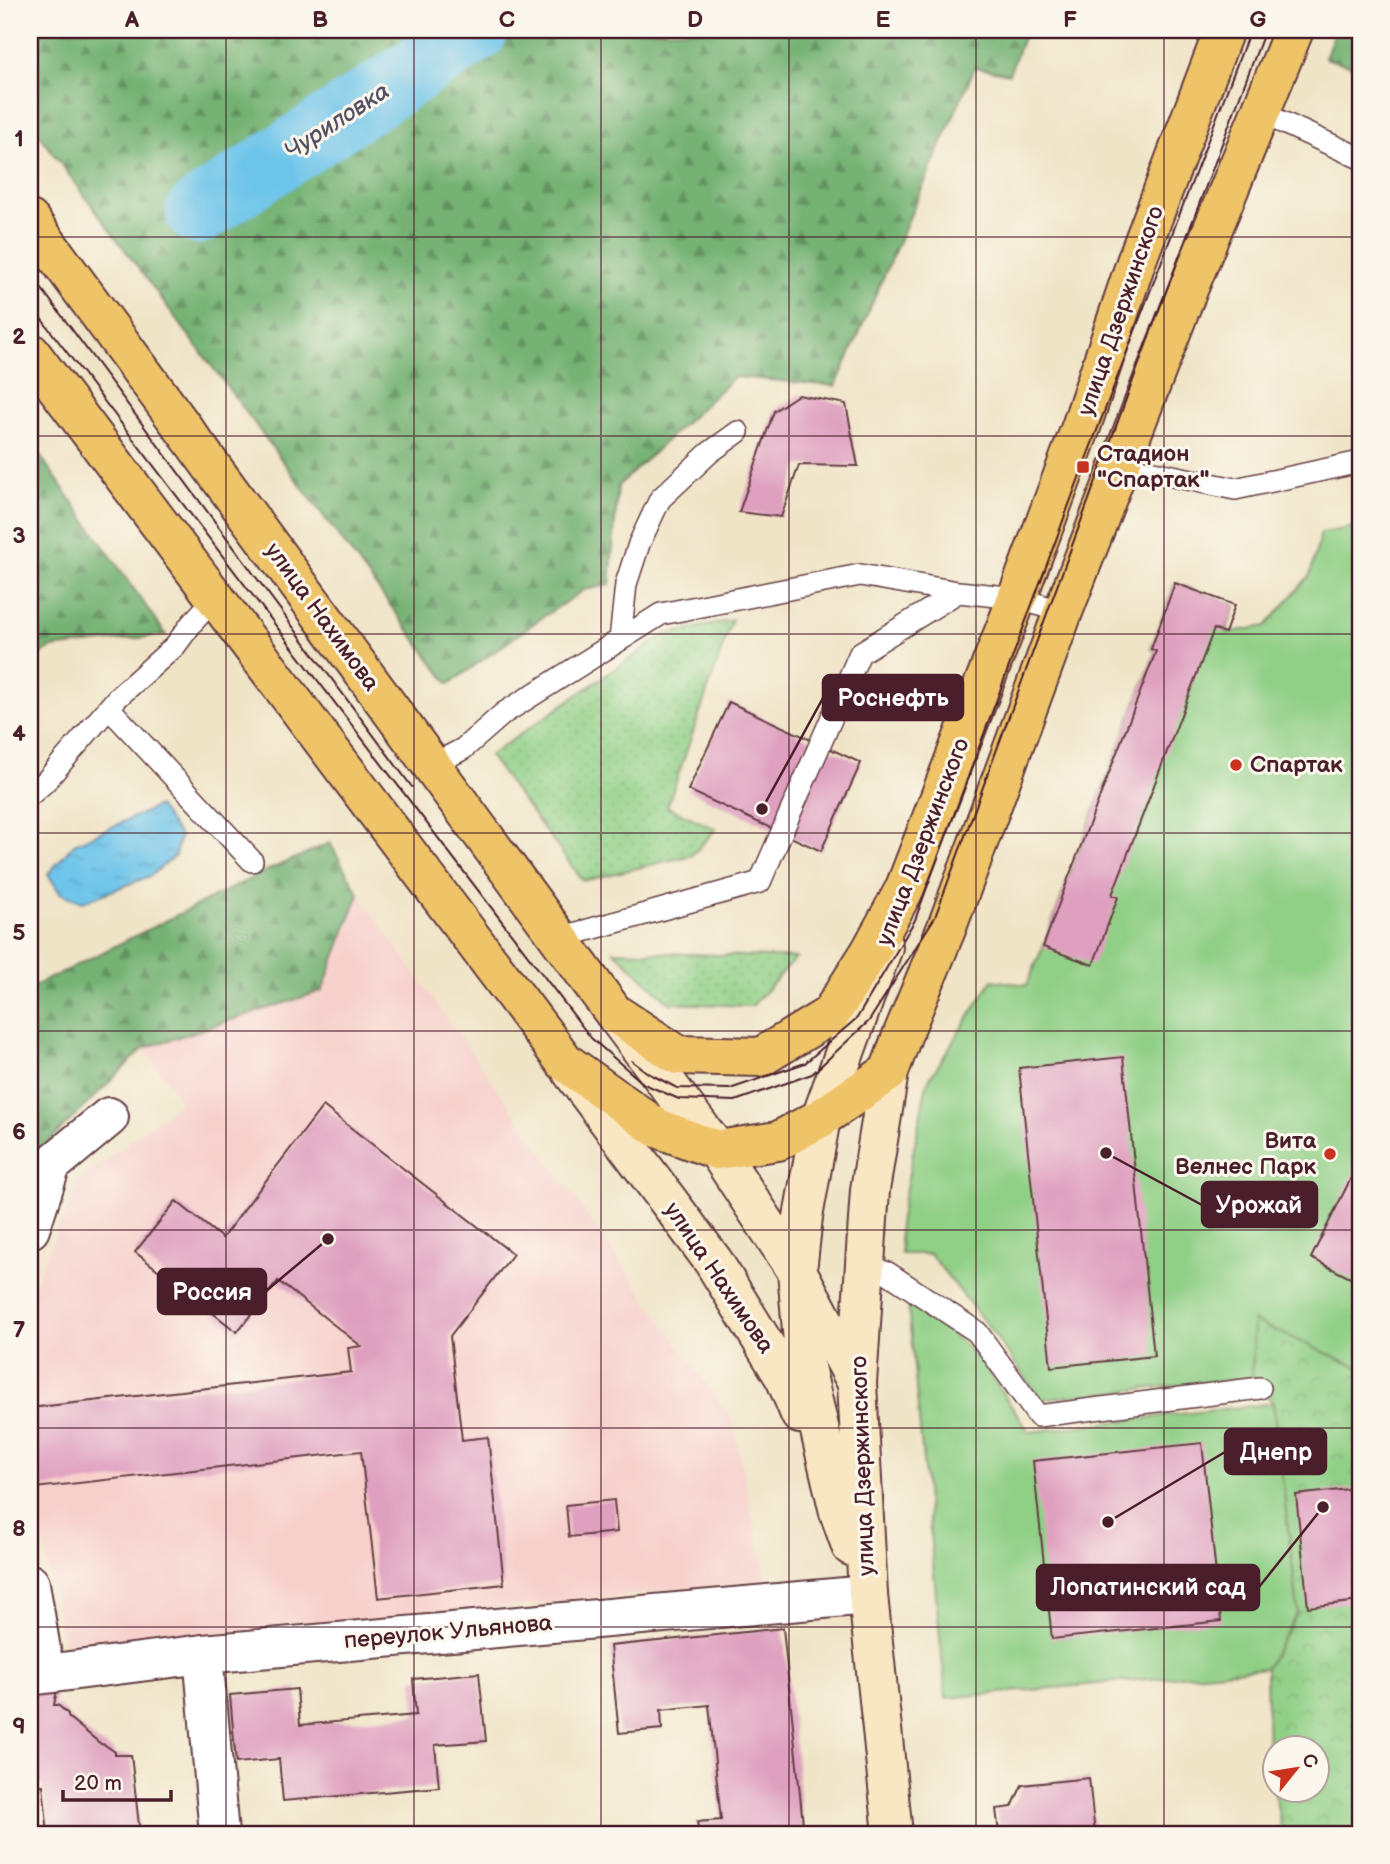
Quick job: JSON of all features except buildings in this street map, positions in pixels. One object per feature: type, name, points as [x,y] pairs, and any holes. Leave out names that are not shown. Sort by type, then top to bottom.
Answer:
[{"type":"main road","name":"улица Дзержинского","points":[[868,1595],[839,1513],[805,1367],[797,1270],[803,1217],[821,1118],[904,890],[1081,427],[1136,262],[1224,30]]},
{"type":"main road","name":"улица Дзержинского","points":[[893,1834],[868,1595],[856,1383],[870,1190],[889,1072],[947,927],[1063,612],[1181,307],[1294,30]]},
{"type":"main road","name":"улица Нахимова","points":[[30,220],[717,1150],[797,1270],[856,1383]]},
{"type":"main road","name":"улица Нахимова","points":[[30,352],[713,1261],[785,1378],[839,1513]]},
{"type":"main road","name":"улица Нахимова","points":[[614,1013],[678,1055],[761,1057],[830,1015],[870,953],[904,890]]},
{"type":"main road","name":"улица Нахимова","points":[[565,1062],[657,1128],[717,1150],[778,1141],[821,1118],[889,1072]]},
{"type":"street","points":[[30,1229],[51,1165],[109,1117]]},
{"type":"street","points":[[30,1584],[38,1675]]},
{"type":"street","name":"переулок Ульянова","points":[[38,1675],[203,1654],[868,1595]]},
{"type":"street","points":[[203,1654],[219,1834]]},
{"type":"lane","points":[[1260,112],[1360,158]]},
{"type":"lane","points":[[620,640],[626,584],[639,544],[660,499],[709,453],[738,432]]},
{"type":"lane","points":[[1120,465],[1235,489],[1360,462]]},
{"type":"lane","points":[[432,765],[463,749],[503,713],[662,614],[860,575],[958,592],[1017,598],[1063,612]]},
{"type":"lane","points":[[559,938],[760,882],[860,653],[958,592]]},
{"type":"lane","points":[[30,795],[45,782],[118,698],[175,646],[192,622],[215,598]]},
{"type":"lane","points":[[109,708],[252,862]]},
{"type":"lane","points":[[865,1266],[888,1273],[977,1332],[1038,1416],[1259,1388]]},
{"type":"shaded area","points":[[359,894],[732,1420],[767,1582],[64,1650],[30,1466],[30,1296],[77,1182],[181,1102],[144,1048],[322,991]]},
{"type":"green space","points":[[30,30],[1026,30],[1009,74],[975,67],[836,386],[734,377],[618,486],[610,585],[584,590],[449,684],[37,132],[30,114]]},
{"type":"green space","points":[[1335,30],[1360,30],[1360,43],[1352,66],[1325,58]]},
{"type":"green space","points":[[30,441],[166,635],[51,648],[30,662]]},
{"type":"green space","points":[[1360,526],[1360,1368],[1254,1321],[1252,1378],[1041,1399],[930,1254],[901,1254],[899,1223],[927,1083],[992,980],[1027,985],[1156,651],[1151,649],[1175,583],[1235,605],[1226,633],[1266,626],[1310,575],[1321,533]]},
{"type":"green space","points":[[732,620],[667,807],[716,829],[692,855],[583,881],[489,756],[664,635]]},
{"type":"green space","points":[[330,843],[359,894],[322,991],[144,1048],[36,1154],[30,1155],[30,988],[264,872]]},
{"type":"green space","points":[[614,951],[796,958],[752,1006],[670,1003]]},
{"type":"green space","points":[[908,1305],[926,1311],[978,1357],[1029,1432],[1273,1403],[1298,1612],[1266,1668],[946,1698]]},
{"type":"green space","points":[[1253,1320],[1360,1368],[1360,1834],[1282,1834],[1277,1804],[1330,1804],[1330,1734],[1268,1734],[1266,1668],[1298,1611],[1273,1403],[1252,1378]]},
{"type":"water","points":[[158,806],[180,836],[175,856],[150,876],[83,902],[60,893],[48,874],[74,844]]},
{"type":"waterway","name":"Чуриловка","points":[[198,212],[476,30]]},
{"type":"tram line","points":[[632,1061],[677,1088],[730,1089],[805,1063],[857,1018],[915,920],[1083,467],[1250,30]]},
{"type":"tram line","points":[[30,304],[591,1038],[644,1084],[679,1099],[735,1101],[812,1074],[869,1021],[935,917],[1265,30]]},
{"type":"tram line","points":[[30,273],[412,787]]},
{"type":"place","name":"Стадион \"Спартак\"","points":[[1083,467]]},
{"type":"place","name":"Спартак","points":[[1236,765]]},
{"type":"place","name":"Роснефть","points":[[762,809]]},
{"type":"place","name":"Урожай","points":[[1106,1153]]},
{"type":"place","name":"Вита Велнес Парк","points":[[1330,1154]]},
{"type":"place","name":"Россия","points":[[328,1239]]},
{"type":"place","name":"Лопатинский сад","points":[[1323,1507]]},
{"type":"place","name":"Днепр","points":[[1108,1522]]}]
